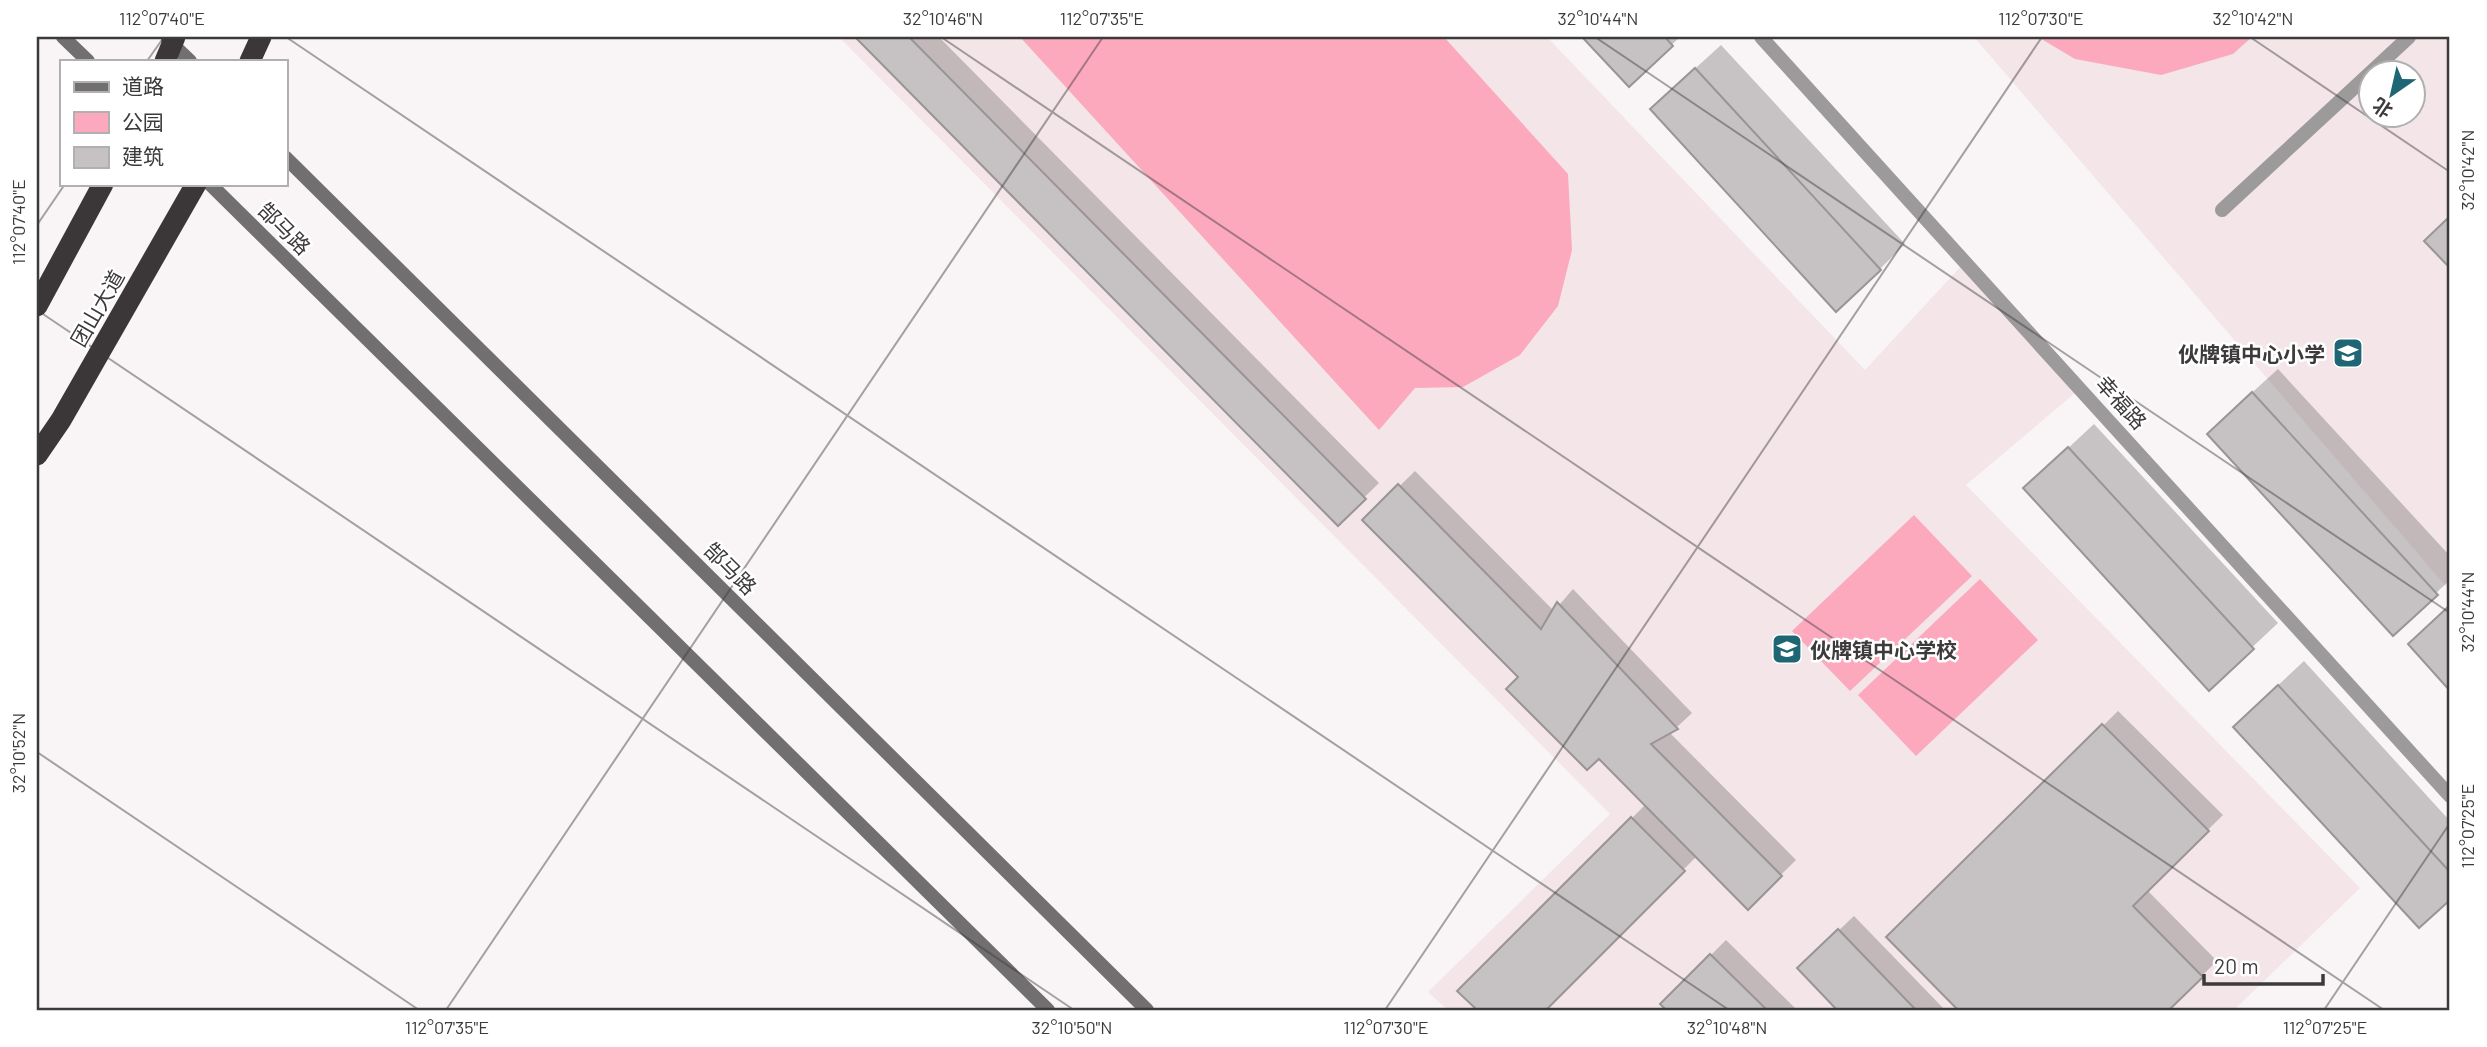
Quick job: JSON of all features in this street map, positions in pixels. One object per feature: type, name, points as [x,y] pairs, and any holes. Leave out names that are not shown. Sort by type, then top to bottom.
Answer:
[{"type":"highway","points":[[250,60],[261,37]]},
{"type":"highway","points":[[37,306],[102,186]]},
{"type":"highway","name":"团山大道","points":[[37,455],[61,420],[195,186]]},
{"type":"main road","points":[[63,37],[87,60]]},
{"type":"main road","points":[[169,45],[189,60]]},
{"type":"main road","name":"郜马路","points":[[287,159],[1147,1010]]},
{"type":"main road","name":"郜马路","points":[[212,186],[1048,1010]]},
{"type":"street","name":"幸福路","points":[[1761,37],[1954,253],[2081,388],[2450,796]]},
{"type":"street","points":[[2222,210],[2409,37]]},
{"type":"shaded area","name":"伙牌镇中心学校","points":[[839,37],[1547,37],[1865,370],[1964,263],[2081,388],[1966,485],[2360,888],[2234,1010],[1448,1010],[1428,992],[1610,814]]},
{"type":"shaded area","name":"伙牌镇中心小学","points":[[1974,37],[2450,37],[2450,591]]},
{"type":"green space","points":[[1020,37],[1444,37],[1568,174],[1572,250],[1558,306],[1520,355],[1463,387],[1415,388],[1379,430]]},
{"type":"green space","points":[[2038,37],[2252,37],[2233,54],[2161,75],[2075,59]]},
{"type":"green space","points":[[1914,515],[1972,576],[1850,691],[1792,631]]},
{"type":"green space","points":[[1980,579],[2038,640],[1916,756],[1858,695]]},
{"type":"building","points":[[855,37],[909,37],[1366,499],[1338,526]]},
{"type":"building","points":[[1582,37],[1665,37],[1673,46],[1629,87]]},
{"type":"building","points":[[1695,68],[1881,270],[1836,312],[1650,109]]},
{"type":"building","points":[[2450,216],[2450,268],[2424,241]]},
{"type":"building","points":[[2252,392],[2438,595],[2393,636],[2207,434]]},
{"type":"building","points":[[2068,447],[2254,649],[2209,691],[2023,488]]},
{"type":"building","points":[[1398,484],[1541,629],[1557,602],[1678,729],[1651,744],[1782,876],[1748,910],[1599,759],[1587,770],[1506,689],[1518,677],[1362,520]]},
{"type":"building","points":[[2450,605],[2450,691],[2408,644]]},
{"type":"building","points":[[2278,685],[2450,872],[2450,900],[2419,928],[2233,727]]},
{"type":"building","points":[[2102,724],[2209,831],[2133,906],[2203,977],[2169,1010],[1958,1010],[1886,937]]},
{"type":"building","points":[[1631,817],[1685,871],[1546,1010],[1477,1010],[1457,991]]},
{"type":"building","points":[[1838,929],[1916,1010],[1837,1010],[1797,968]]},
{"type":"building","points":[[1710,954],[1767,1010],[1666,1010],[1660,1004]]},
{"type":"place","name":"伙牌镇中心小学","points":[[2348,353]]},
{"type":"place","name":"伙牌镇中心学校","points":[[1787,649]]}]
